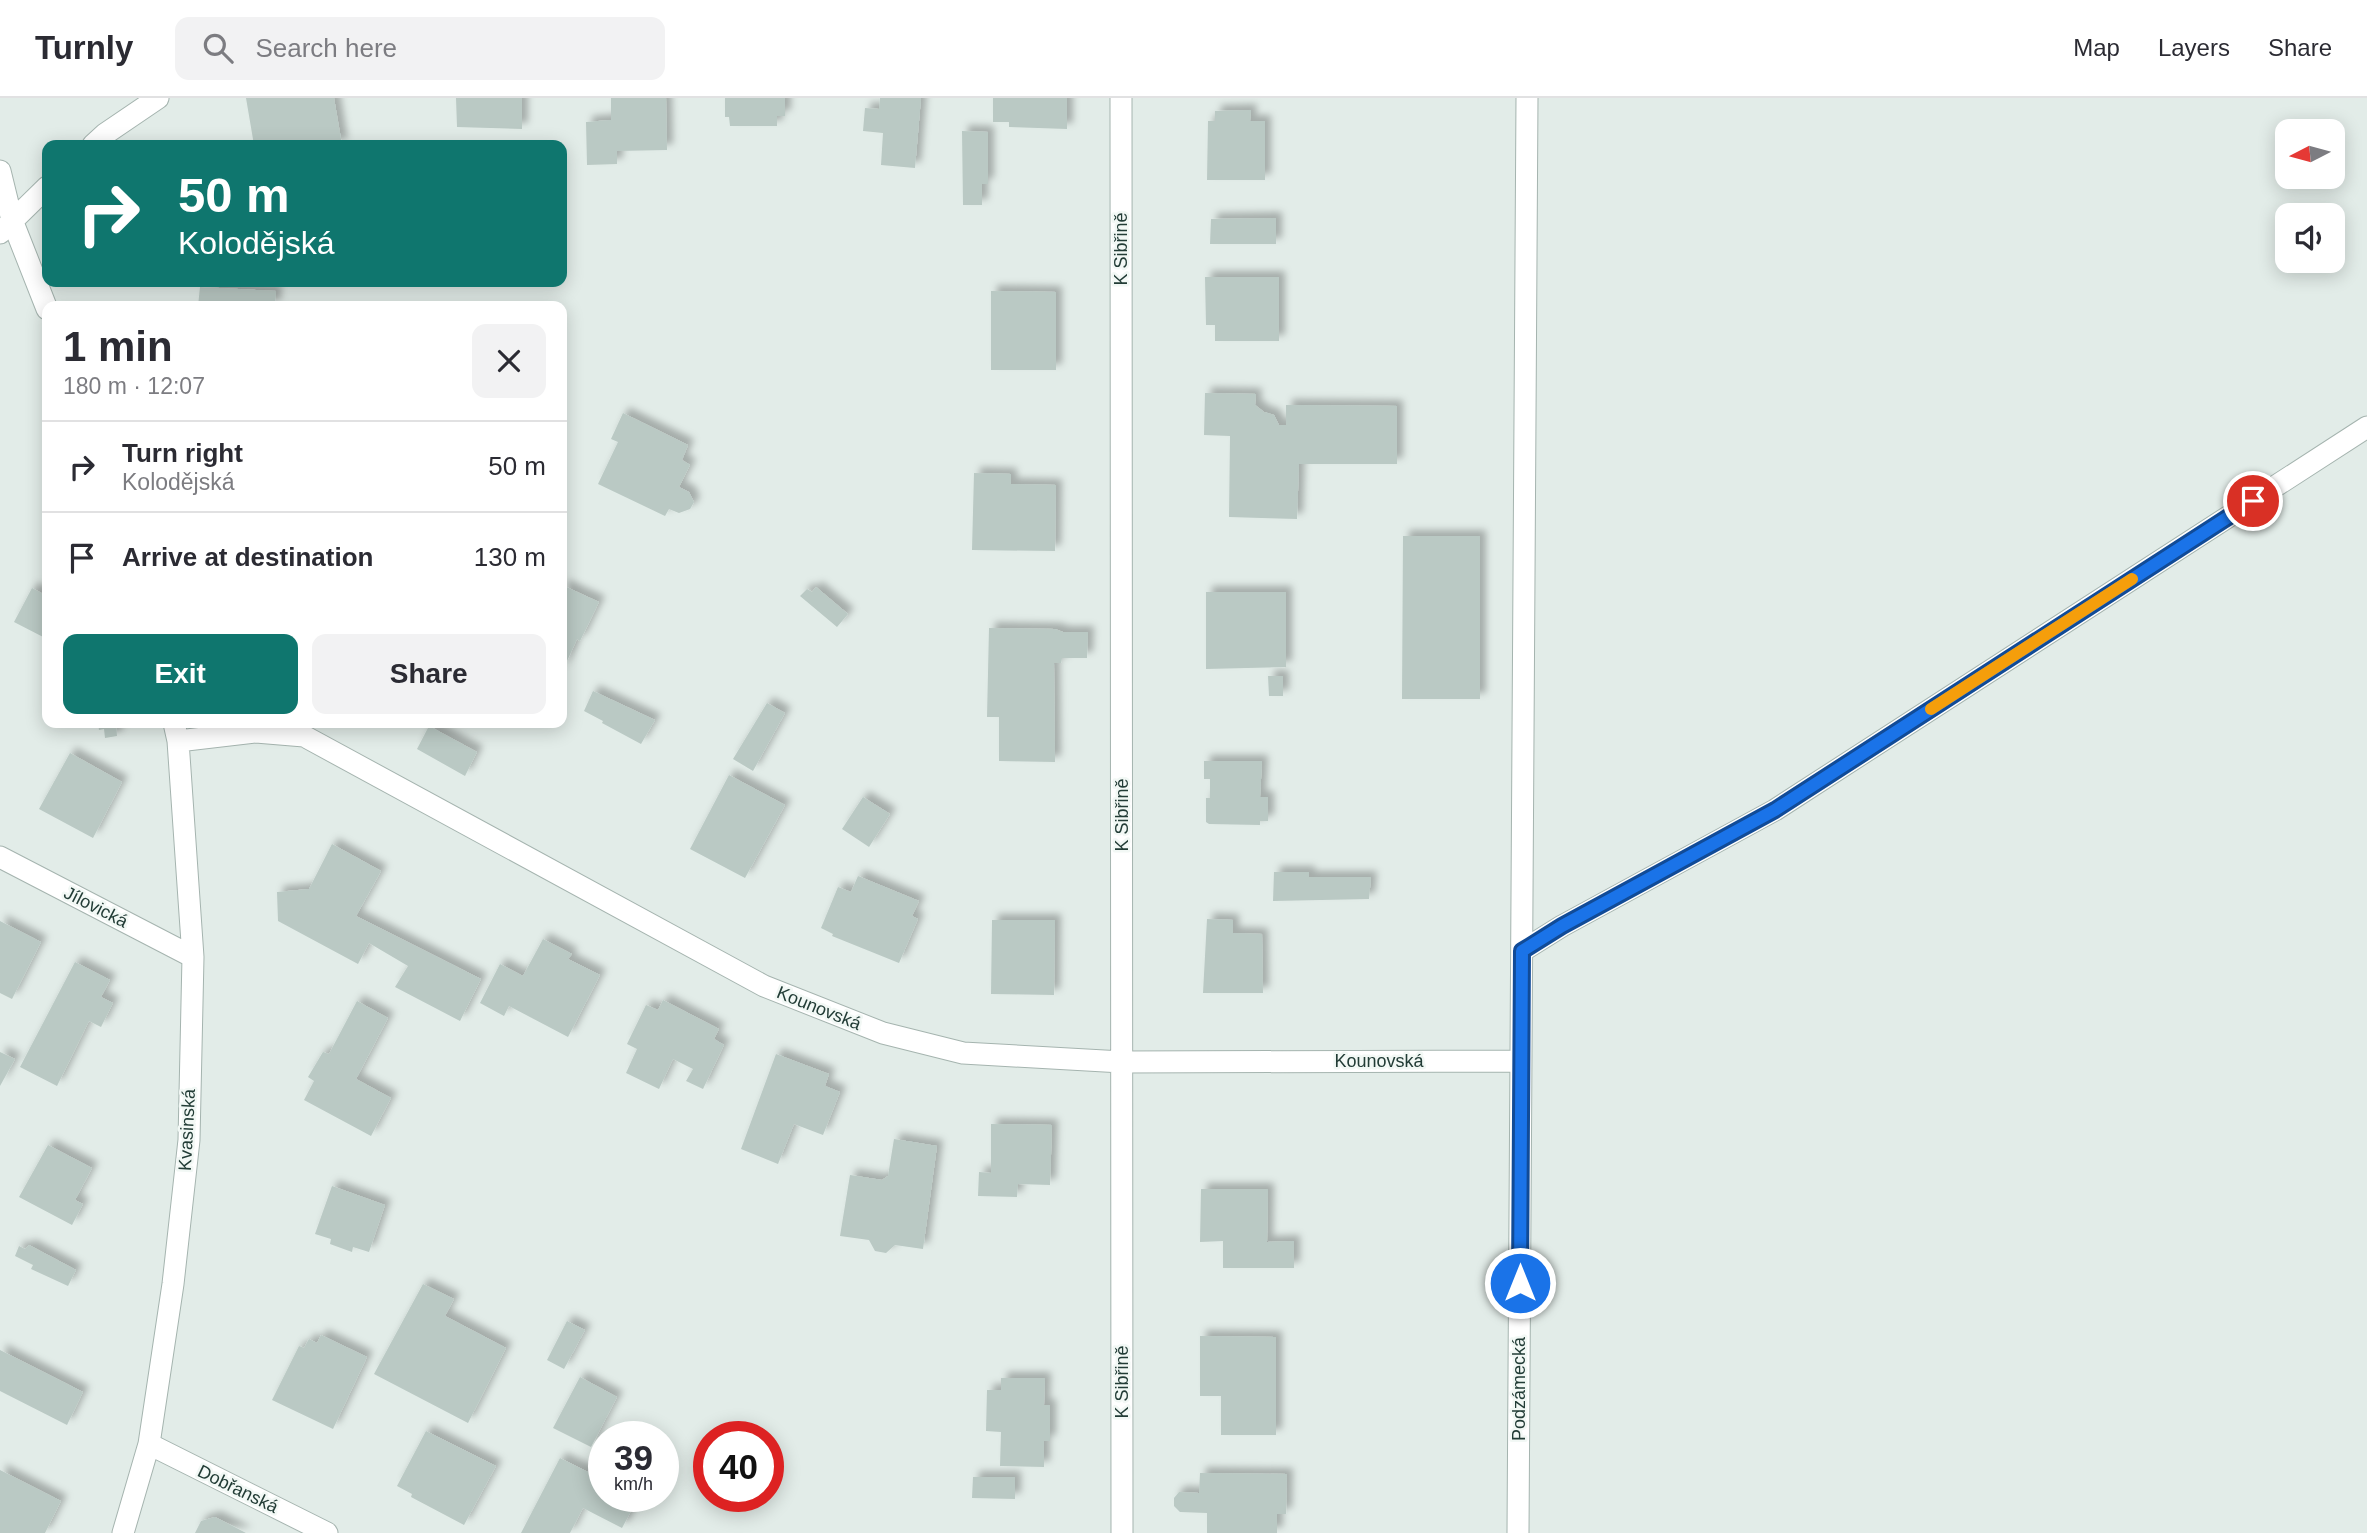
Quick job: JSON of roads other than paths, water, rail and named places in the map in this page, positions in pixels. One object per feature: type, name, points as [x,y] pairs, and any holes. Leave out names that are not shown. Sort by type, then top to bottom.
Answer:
[{"type":"street","points":[[98,140],[158,98]]},
{"type":"street","name":"K Sibřině","points":[[1121,98],[1122,1533]]},
{"type":"street","name":"Podzámecká","points":[[1518,1533],[1527,98]]},
{"type":"street","points":[[0,172],[6,227],[43,301]]},
{"type":"street","points":[[6,227],[42,192]]},
{"type":"street","points":[[1522,951],[1562,926],[1775,810],[2367,427]]},
{"type":"street","name":"Kounovská","points":[[176,732],[256,732],[304,736],[764,986],[883,1033],[963,1053],[1122,1062],[1521,1061]]},
{"type":"street","name":"Kvasinská","points":[[123,1533],[149,1444],[173,1284],[189,1140],[193,957],[176,732]]},
{"type":"street","name":"Jílovická","points":[[0,857],[193,957]]},
{"type":"street","name":"Dobřanská","points":[[149,1444],[327,1533]]}]
